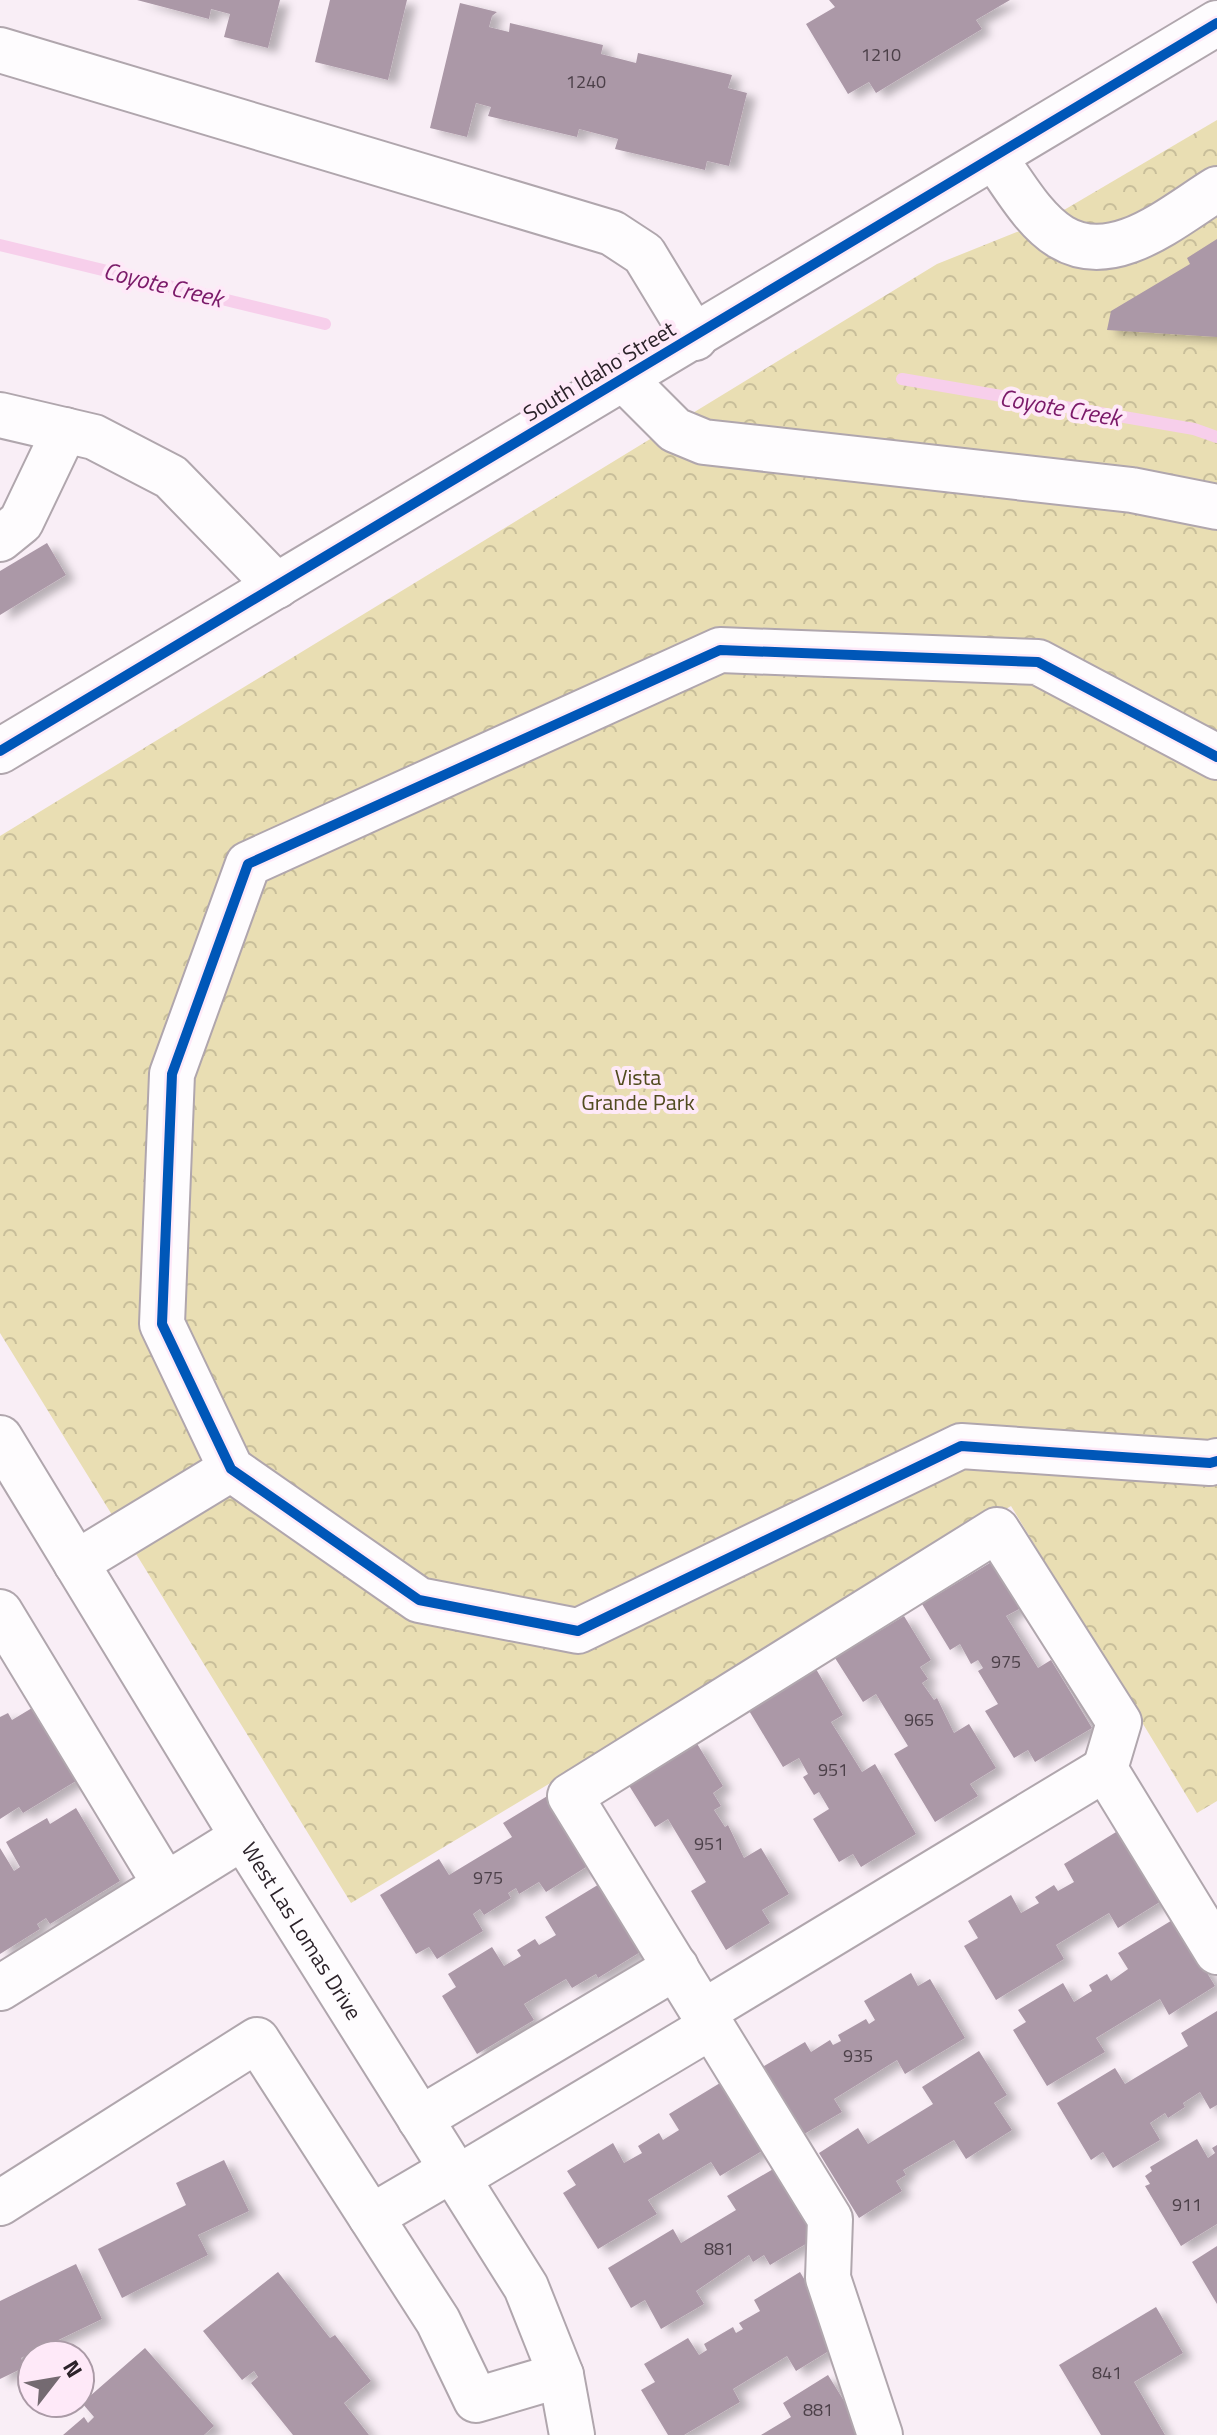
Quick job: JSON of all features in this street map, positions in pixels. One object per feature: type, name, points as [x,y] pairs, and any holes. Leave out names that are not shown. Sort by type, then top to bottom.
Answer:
[{"type":"street","name":"South Idaho Street","points":[[0,751],[1217,23]]},
{"type":"street","points":[[0,50],[612,233],[644,254],[695,338]]},
{"type":"street","points":[[994,157],[1040,218],[1060,237],[1092,247],[1124,243],[1217,189]]},
{"type":"street","points":[[624,379],[675,430],[704,442],[1132,490],[1217,507]]},
{"type":"street","points":[[0,415],[94,437],[171,477],[277,586]]},
{"type":"street","points":[[0,539],[21,522],[65,430]]},
{"type":"street","points":[[1217,757],[1038,662],[720,650],[248,864],[172,1074],[162,1324],[231,1469],[419,1600],[578,1631],[961,1446],[1210,1463],[1217,1461]]},
{"type":"street","name":"West Las Lomas Drive","points":[[0,1440],[243,1837],[526,2287],[561,2375],[572,2435]]},
{"type":"street","points":[[76,1563],[231,1469]]},
{"type":"street","points":[[371,2217],[456,2173],[708,2019],[1105,1769],[1119,1722],[997,1530],[570,1796],[708,2019],[830,2219],[828,2278],[880,2435]]},
{"type":"street","points":[[0,1612],[165,1884]]},
{"type":"street","points":[[1105,1769],[1217,1952]]},
{"type":"street","points":[[0,1988],[243,1837]]},
{"type":"street","points":[[420,2119],[676,1967]]},
{"type":"street","points":[[0,2203],[257,2040],[438,2321],[476,2400],[561,2375]]},
{"type":"green space","name":"Vista Grande Park","points":[[1217,120],[1217,1801],[1197,1813],[1011,1506],[351,1903],[0,1333],[0,836],[937,264],[1047,220]]},
{"type":"building","points":[[137,0],[280,0],[268,48],[224,37],[230,14],[211,9],[209,19]]},
{"type":"building","points":[[330,0],[407,0],[388,80],[315,62]]},
{"type":"building","points":[[829,0],[1010,0],[976,20],[982,29],[876,93],[869,82],[848,94],[806,24],[835,7]]},
{"type":"building","points":[[460,3],[497,12],[492,16],[489,27],[509,32],[510,23],[603,45],[601,54],[636,63],[638,53],[732,75],[728,88],[747,93],[729,166],[707,161],[705,170],[615,149],[618,139],[579,129],[577,137],[488,116],[491,107],[476,103],[467,137],[430,128]]},
{"type":"building","points":[[1217,239],[1217,337],[1107,330],[1111,311],[1190,264],[1187,258]]},
{"type":"building","points":[[47,543],[66,575],[0,615],[0,571]]},
{"type":"building","points":[[993,1561],[1021,1608],[1006,1616],[1038,1668],[1051,1660],[1092,1728],[1035,1762],[1028,1750],[1014,1758],[985,1711],[998,1704],[978,1671],[983,1668],[978,1660],[971,1664],[960,1644],[950,1650],[922,1604]]},
{"type":"building","points":[[904,1616],[931,1660],[920,1667],[928,1679],[922,1683],[934,1700],[937,1698],[954,1733],[969,1724],[996,1768],[970,1784],[978,1796],[935,1822],[894,1754],[908,1746],[876,1694],[863,1702],[835,1658]]},
{"type":"building","points":[[816,1669],[843,1715],[831,1722],[862,1772],[875,1764],[916,1834],[861,1867],[853,1854],[839,1862],[813,1819],[829,1809],[819,1792],[814,1795],[803,1777],[808,1774],[799,1758],[783,1767],[748,1709]]},
{"type":"building","points":[[37,1705],[81,1778],[23,1813],[19,1807],[0,1819],[0,1717],[8,1713],[12,1720]]},
{"type":"building","points":[[696,1742],[723,1786],[713,1793],[721,1806],[714,1810],[725,1827],[728,1825],[744,1858],[761,1848],[789,1894],[762,1910],[770,1923],[726,1950],[691,1891],[706,1882],[668,1819],[655,1827],[628,1784]]},
{"type":"building","points":[[549,1795],[591,1864],[546,1892],[539,1882],[519,1894],[516,1888],[508,1893],[511,1898],[484,1915],[480,1909],[473,1914],[483,1931],[437,1959],[429,1947],[416,1954],[380,1895],[439,1859],[449,1875],[512,1837],[503,1823]]},
{"type":"building","points":[[76,1808],[120,1881],[50,1924],[46,1918],[37,1924],[40,1929],[0,1954],[0,1848],[14,1871],[20,1867],[6,1842],[47,1818],[50,1824]]},
{"type":"building","points":[[1121,1829],[1163,1900],[1118,1928],[1109,1913],[1056,1945],[1064,1959],[996,2000],[964,1946],[978,1938],[968,1921],[1011,1895],[1021,1913],[1039,1903],[1035,1897],[1054,1885],[1058,1891],[1074,1882],[1064,1864]]},
{"type":"building","points":[[601,1883],[642,1951],[598,1978],[596,1974],[572,1988],[566,1979],[524,2004],[534,2020],[477,2054],[442,1996],[456,1987],[448,1974],[492,1947],[504,1966],[521,1956],[517,1950],[535,1939],[539,1945],[556,1935],[545,1917]]},
{"type":"building","points":[[1174,1919],[1215,1986],[1169,2015],[1160,1999],[1096,2038],[1105,2052],[1047,2086],[1013,2030],[1026,2022],[1018,2010],[1063,1983],[1074,2002],[1092,1991],[1089,1985],[1107,1974],[1111,1981],[1128,1969],[1118,1953]]},
{"type":"building","points":[[911,1973],[918,1986],[930,1979],[965,2038],[905,2074],[897,2060],[834,2099],[842,2112],[799,2137],[759,2069],[805,2042],[811,2052],[830,2040],[833,2045],[841,2041],[838,2035],[866,2019],[869,2024],[875,2020],[864,2001]]},
{"type":"building","points":[[1217,2011],[1217,2105],[1210,2109],[1200,2092],[1168,2118],[1165,2113],[1150,2123],[1160,2140],[1113,2168],[1103,2152],[1091,2160],[1057,2103],[1115,2068],[1125,2084],[1188,2046],[1181,2033]]},
{"type":"building","points":[[979,2051],[1007,2095],[994,2103],[1012,2130],[966,2159],[954,2140],[903,2170],[906,2175],[896,2181],[902,2191],[859,2218],[819,2153],[858,2128],[868,2144],[933,2104],[922,2087]]},
{"type":"building","points":[[725,2080],[767,2148],[720,2176],[711,2162],[648,2200],[657,2214],[598,2249],[563,2193],[576,2185],[567,2171],[613,2143],[624,2163],[642,2153],[638,2146],[659,2133],[663,2140],[679,2130],[669,2114]]},
{"type":"building","points":[[1197,2139],[1208,2158],[1215,2153],[1212,2148],[1217,2145],[1217,2224],[1181,2246],[1145,2186],[1150,2184],[1145,2176],[1152,2171],[1150,2167]]},
{"type":"building","points":[[224,2160],[249,2211],[198,2235],[208,2255],[122,2298],[98,2249],[186,2205],[176,2183]]},
{"type":"building","points":[[775,2168],[816,2238],[770,2265],[764,2255],[753,2262],[749,2255],[696,2291],[704,2304],[661,2329],[645,2300],[631,2308],[608,2268],[673,2229],[681,2243],[736,2210],[727,2196]]},
{"type":"building","points":[[1217,2246],[1217,2304],[1192,2262]]},
{"type":"building","points":[[76,2264],[102,2319],[60,2339],[16,2339],[16,2371],[0,2379],[0,2301]]},
{"type":"building","points":[[278,2272],[330,2338],[335,2335],[371,2381],[344,2403],[369,2435],[293,2435],[251,2383],[258,2377],[254,2371],[242,2380],[203,2331]]},
{"type":"building","points":[[800,2272],[842,2343],[796,2371],[787,2356],[733,2389],[740,2402],[684,2435],[668,2435],[641,2390],[655,2382],[644,2364],[688,2338],[699,2355],[707,2350],[704,2344],[733,2327],[736,2333],[743,2329],[739,2323],[760,2311],[754,2300]]},
{"type":"building","points":[[1156,2307],[1183,2353],[1134,2382],[1165,2435],[1101,2435],[1059,2365]]},
{"type":"building","points":[[145,2348],[214,2426],[204,2435],[63,2435],[82,2419],[88,2423],[96,2419],[96,2391]]},
{"type":"building","points":[[828,2375],[865,2435],[761,2435],[791,2417],[783,2403]]},
{"type":"waterway","name":"Coyote Creek","points":[[0,245],[325,324]]},
{"type":"waterway","name":"Coyote Creek","points":[[902,379],[1194,429],[1217,437]]},
{"type":"cycle path","points":[[0,751],[1217,23]]},
{"type":"cycle path","points":[[1217,757],[1038,662],[720,650],[248,864],[172,1074],[162,1324],[231,1469],[419,1600],[578,1631],[961,1446],[1210,1463],[1217,1461]]}]
